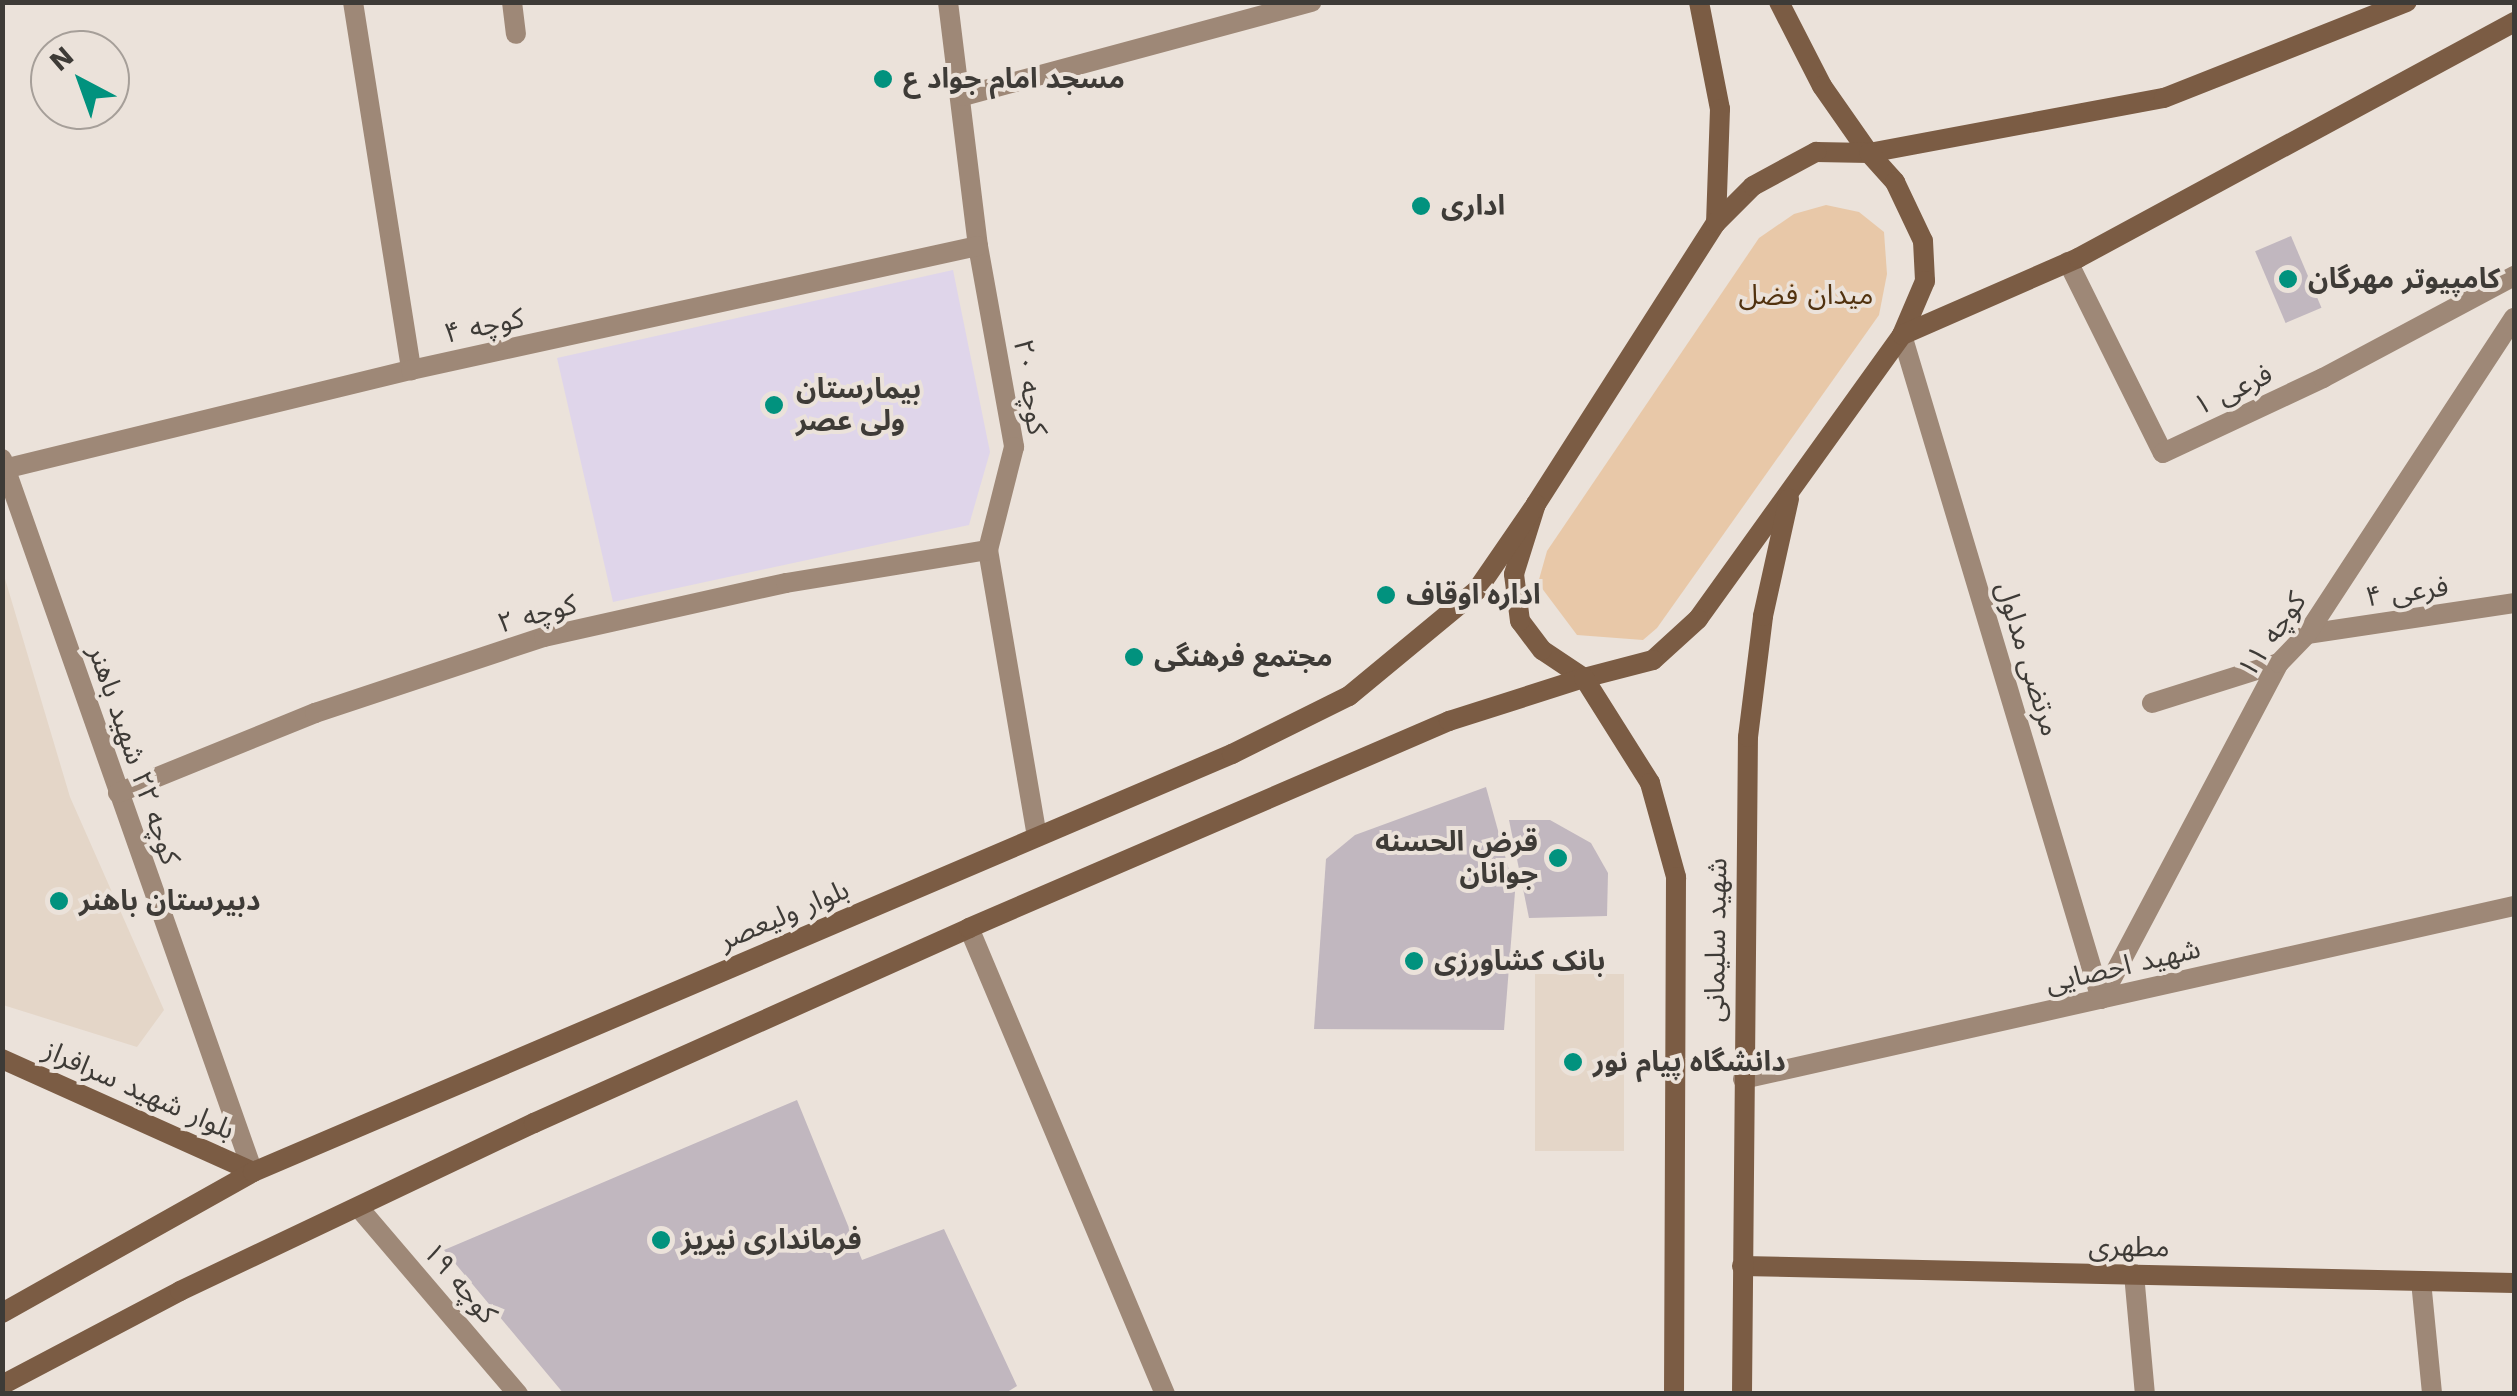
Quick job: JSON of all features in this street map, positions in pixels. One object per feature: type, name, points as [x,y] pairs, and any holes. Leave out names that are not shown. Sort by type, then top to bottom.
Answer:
[{"type":"main road","points":[[1700,2],[1720,109],[1716,223]]},
{"type":"main road","points":[[2,1385],[180,1291],[969,928],[1450,720],[1584,678],[1632,669],[1669,647],[1698,619],[1902,335],[1926,281],[1924,241],[1896,182],[1869,153],[1822,86],[1779,2]]},
{"type":"main road","points":[[1584,678],[1542,650],[1520,620],[1514,574],[1536,504],[1716,223],[1753,186],[1816,152],[1869,153],[2164,98],[2407,2]]},
{"type":"main road","points":[[1902,335],[2068,262],[2514,22]]},
{"type":"main road","name":"شهید سلیمانی","points":[[1742,1394],[1748,737],[1763,616],[1791,490]]},
{"type":"main road","name":"بلوار ولیعصر","points":[[2,1313],[253,1172],[1038,837],[1348,696],[1477,590],[1536,504]]},
{"type":"main road","name":"شهید سلیمانی","points":[[1584,678],[1650,783],[1676,878],[1674,1394]]},
{"type":"main road","name":"بلوار شهید سرافراز","points":[[2,1060],[253,1172]]},
{"type":"main road","name":"مطهری","points":[[1742,1266],[2514,1283]]},
{"type":"street","points":[[353,2],[412,370]]},
{"type":"street","points":[[512,2],[516,34]]},
{"type":"street","name":"کوچه ۲۰","points":[[948,2],[963,96],[978,246],[1014,448],[988,550],[1038,837]]},
{"type":"street","points":[[963,96],[1312,2]]},
{"type":"street","name":"کوچه ۴","points":[[3,464],[978,246]]},
{"type":"street","name":"فرعی ۱","points":[[2068,262],[2162,452],[2324,378],[2514,276]]},
{"type":"street","name":"کوچه ۱۱","points":[[2101,999],[2279,664],[2307,634],[2514,318]]},
{"type":"street","name":"مرتضی مدلول","points":[[1902,335],[2101,999]]},
{"type":"street","name":"کوچه ۲۲ شهید باهنر","points":[[3,464],[253,1172]]},
{"type":"street","name":"کوچه ۲","points":[[118,793],[314,713],[544,638],[786,583],[988,550]]},
{"type":"street","name":"فرعی ۴","points":[[2307,634],[2514,603]]},
{"type":"street","points":[[2152,703],[2279,664]]},
{"type":"street","name":"شهید احصایی","points":[[1743,1079],[2514,906]]},
{"type":"street","points":[[969,928],[1164,1394]]},
{"type":"street","name":"کوچه ۱۹","points":[[360,1208],[518,1394]]},
{"type":"street","points":[[2134,1274],[2145,1394]]},
{"type":"street","points":[[2421,1281],[2432,1394]]},
{"type":"shaded area","name":"بیمارستان ولی عصر","points":[[953,270],[990,452],[969,525],[613,602],[557,358]]},
{"type":"shaded area","name":"دبیرستان باهنر","points":[[3,572],[70,797],[164,1010],[137,1047],[3,1005]]},
{"type":"shaded area","name":"دانشگاه پیام نور","points":[[1535,974],[1624,974],[1624,1151],[1535,1151]]},
{"type":"green space","name":"میدان فضل","points":[[1826,205],[1859,212],[1884,232],[1887,274],[1879,315],[1657,628],[1643,640],[1577,635],[1538,583],[1547,551],[1759,238],[1794,214]]},
{"type":"building","name":"کامپیوتر مهرگان","points":[[2291,236],[2321,308],[2286,323],[2255,251]]},
{"type":"building","name":"بانک کشاورزی","points":[[1486,787],[1515,892],[1504,1030],[1314,1029],[1326,859],[1355,835]]},
{"type":"building","name":"قرض الحسنه جوانان","points":[[1509,820],[1550,820],[1591,843],[1608,873],[1607,916],[1529,918]]},
{"type":"building","name":"فرمانداری نیریز","points":[[797,1100],[862,1260],[944,1229],[1017,1386],[1004,1394],[564,1394],[444,1250]]},
{"type":"place","name":"مسجد امام جواد ع","points":[[883,79]]},
{"type":"place","name":"اداری","points":[[1421,206]]},
{"type":"place","name":"کامپیوتر مهرگان","points":[[2288,279]]},
{"type":"place","name":"بیمارستان ولی عصر","points":[[774,405]]},
{"type":"place","name":"اداره اوقاف","points":[[1386,595]]},
{"type":"place","name":"مجتمع فرهنگی","points":[[1134,657]]},
{"type":"place","name":"قرض الحسنه جوانان","points":[[1558,858]]},
{"type":"place","name":"دبیرستان باهنر","points":[[59,901]]},
{"type":"place","name":"بانک کشاورزی","points":[[1414,961]]},
{"type":"place","name":"دانشگاه پیام نور","points":[[1573,1062]]},
{"type":"place","name":"فرمانداری نیریز","points":[[661,1240]]}]
